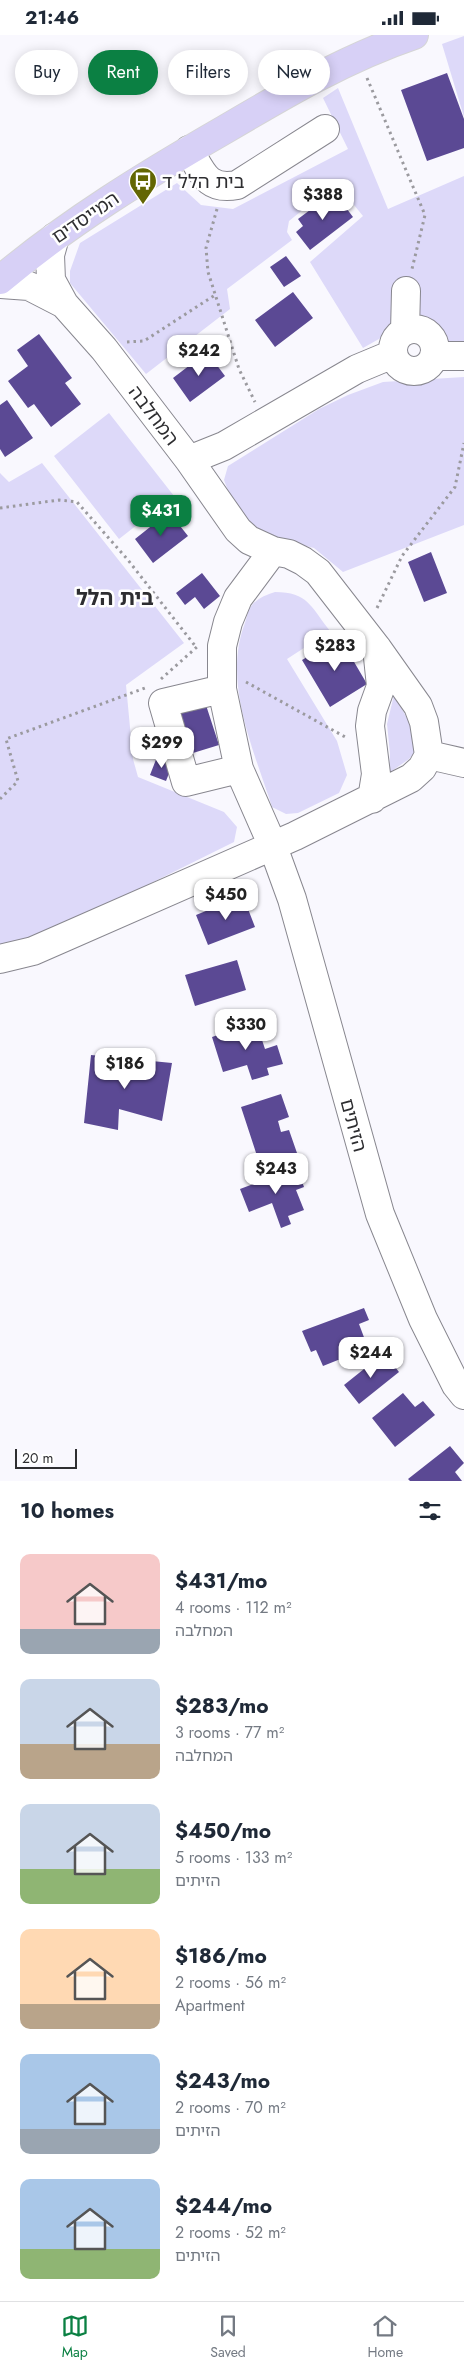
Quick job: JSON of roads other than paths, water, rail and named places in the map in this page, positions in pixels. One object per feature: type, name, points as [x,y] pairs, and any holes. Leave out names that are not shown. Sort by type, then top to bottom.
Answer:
[{"type":"main road","name":"המייסדים","points":[[0,280],[55,237],[190,149],[285,94],[358,56],[414,35]]},
{"type":"street","points":[[190,149],[206,177],[214,185],[225,187],[237,185],[325,129]]},
{"type":"street","name":"המחלבה","points":[[55,237],[50,255],[51,280],[64,304],[104,349],[189,460],[238,530],[267,558],[289,554],[303,561],[318,573],[371,640],[418,706],[424,722],[430,755]]},
{"type":"street","name":"המחלבה","points":[[0,284],[29,286],[64,304]]},
{"type":"street","points":[[189,460],[224,446],[266,422],[357,369],[399,342],[418,329],[430,336],[434,342],[434,356],[426,368],[412,372],[399,366],[399,342],[406,291]]},
{"type":"street","points":[[434,356],[464,356]]},
{"type":"street","name":"המחלבה","points":[[238,530],[244,591]]},
{"type":"street","name":"הזיתים","points":[[267,558],[238,598],[228,622],[222,646],[222,678],[239,769],[255,809],[283,840],[292,899],[380,1214],[424,1319],[456,1385],[464,1395]]},
{"type":"street","points":[[371,640],[381,686],[372,711],[370,726],[376,774],[372,799]]},
{"type":"street","points":[[222,678],[163,703],[186,782],[239,769]]},
{"type":"street","points":[[0,959],[33,951],[372,799],[411,778],[422,768],[430,755],[464,763]]},
{"type":"place","name":"בית הלל ד","points":[[143,205]]},
{"type":"district","name":"בית הלל","points":[[115,598]]}]
